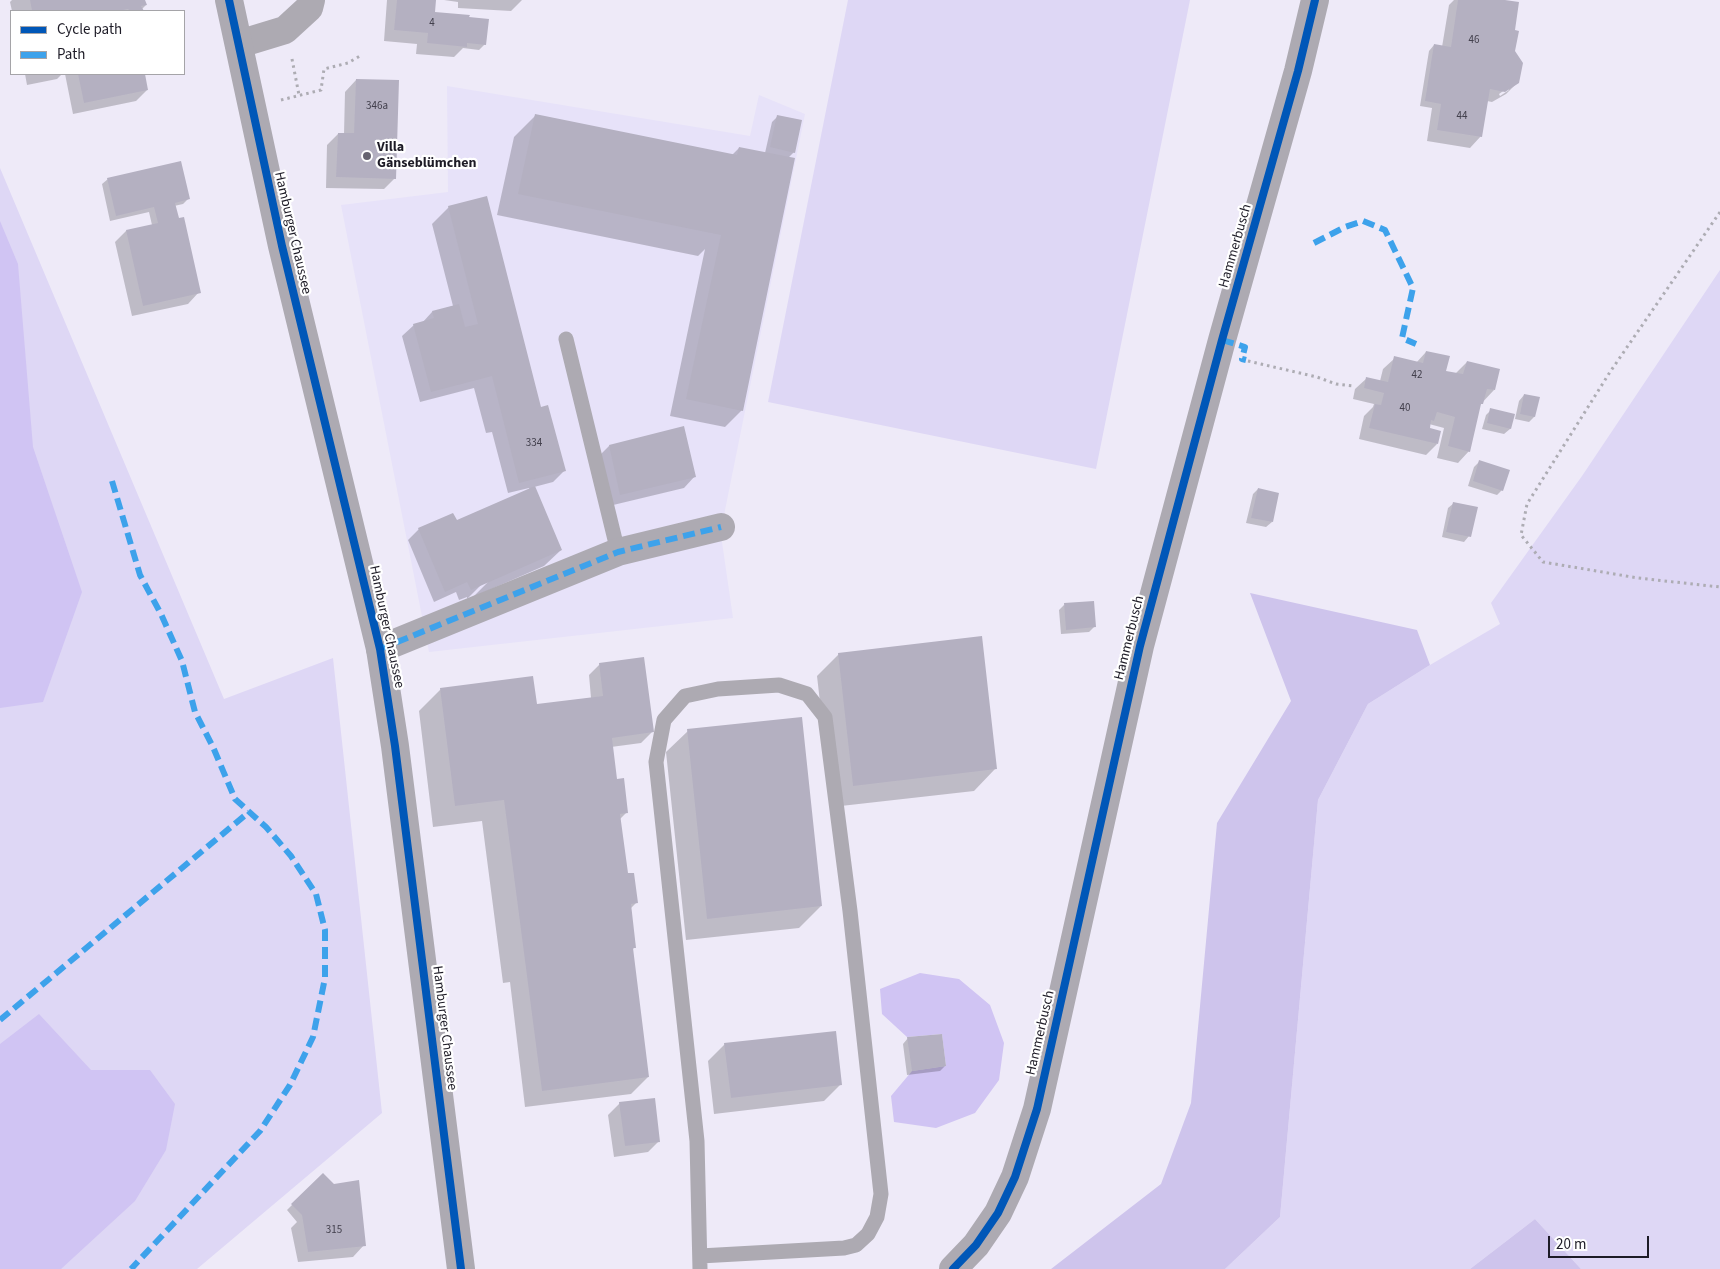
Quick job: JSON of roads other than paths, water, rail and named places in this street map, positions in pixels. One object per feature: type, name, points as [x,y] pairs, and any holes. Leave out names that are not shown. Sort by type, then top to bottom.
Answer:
[{"type":"street","name":"Hamburger Chaussee","points":[[229,0],[282,246],[380,649],[395,746],[462,1269]]},
{"type":"street","points":[[239,44],[286,30],[309,8],[311,0]]},
{"type":"street","name":"Hammerbusch","points":[[953,1269],[976,1245],[998,1213],[1015,1177],[1037,1109],[1140,646],[1222,340],[1298,71],[1315,0]]},
{"type":"street","points":[[380,649],[618,552],[721,527]]},
{"type":"lane","points":[[566,339],[618,552]]},
{"type":"lane","points":[[779,685],[807,694],[826,717],[850,912],[881,1194],[877,1217],[868,1234],[856,1244],[844,1248],[700,1262],[697,1141],[656,762],[664,720],[685,696],[718,689],[779,685]]},
{"type":"place","name":"Villa Gänseblümchen","points":[[367,156]]}]
